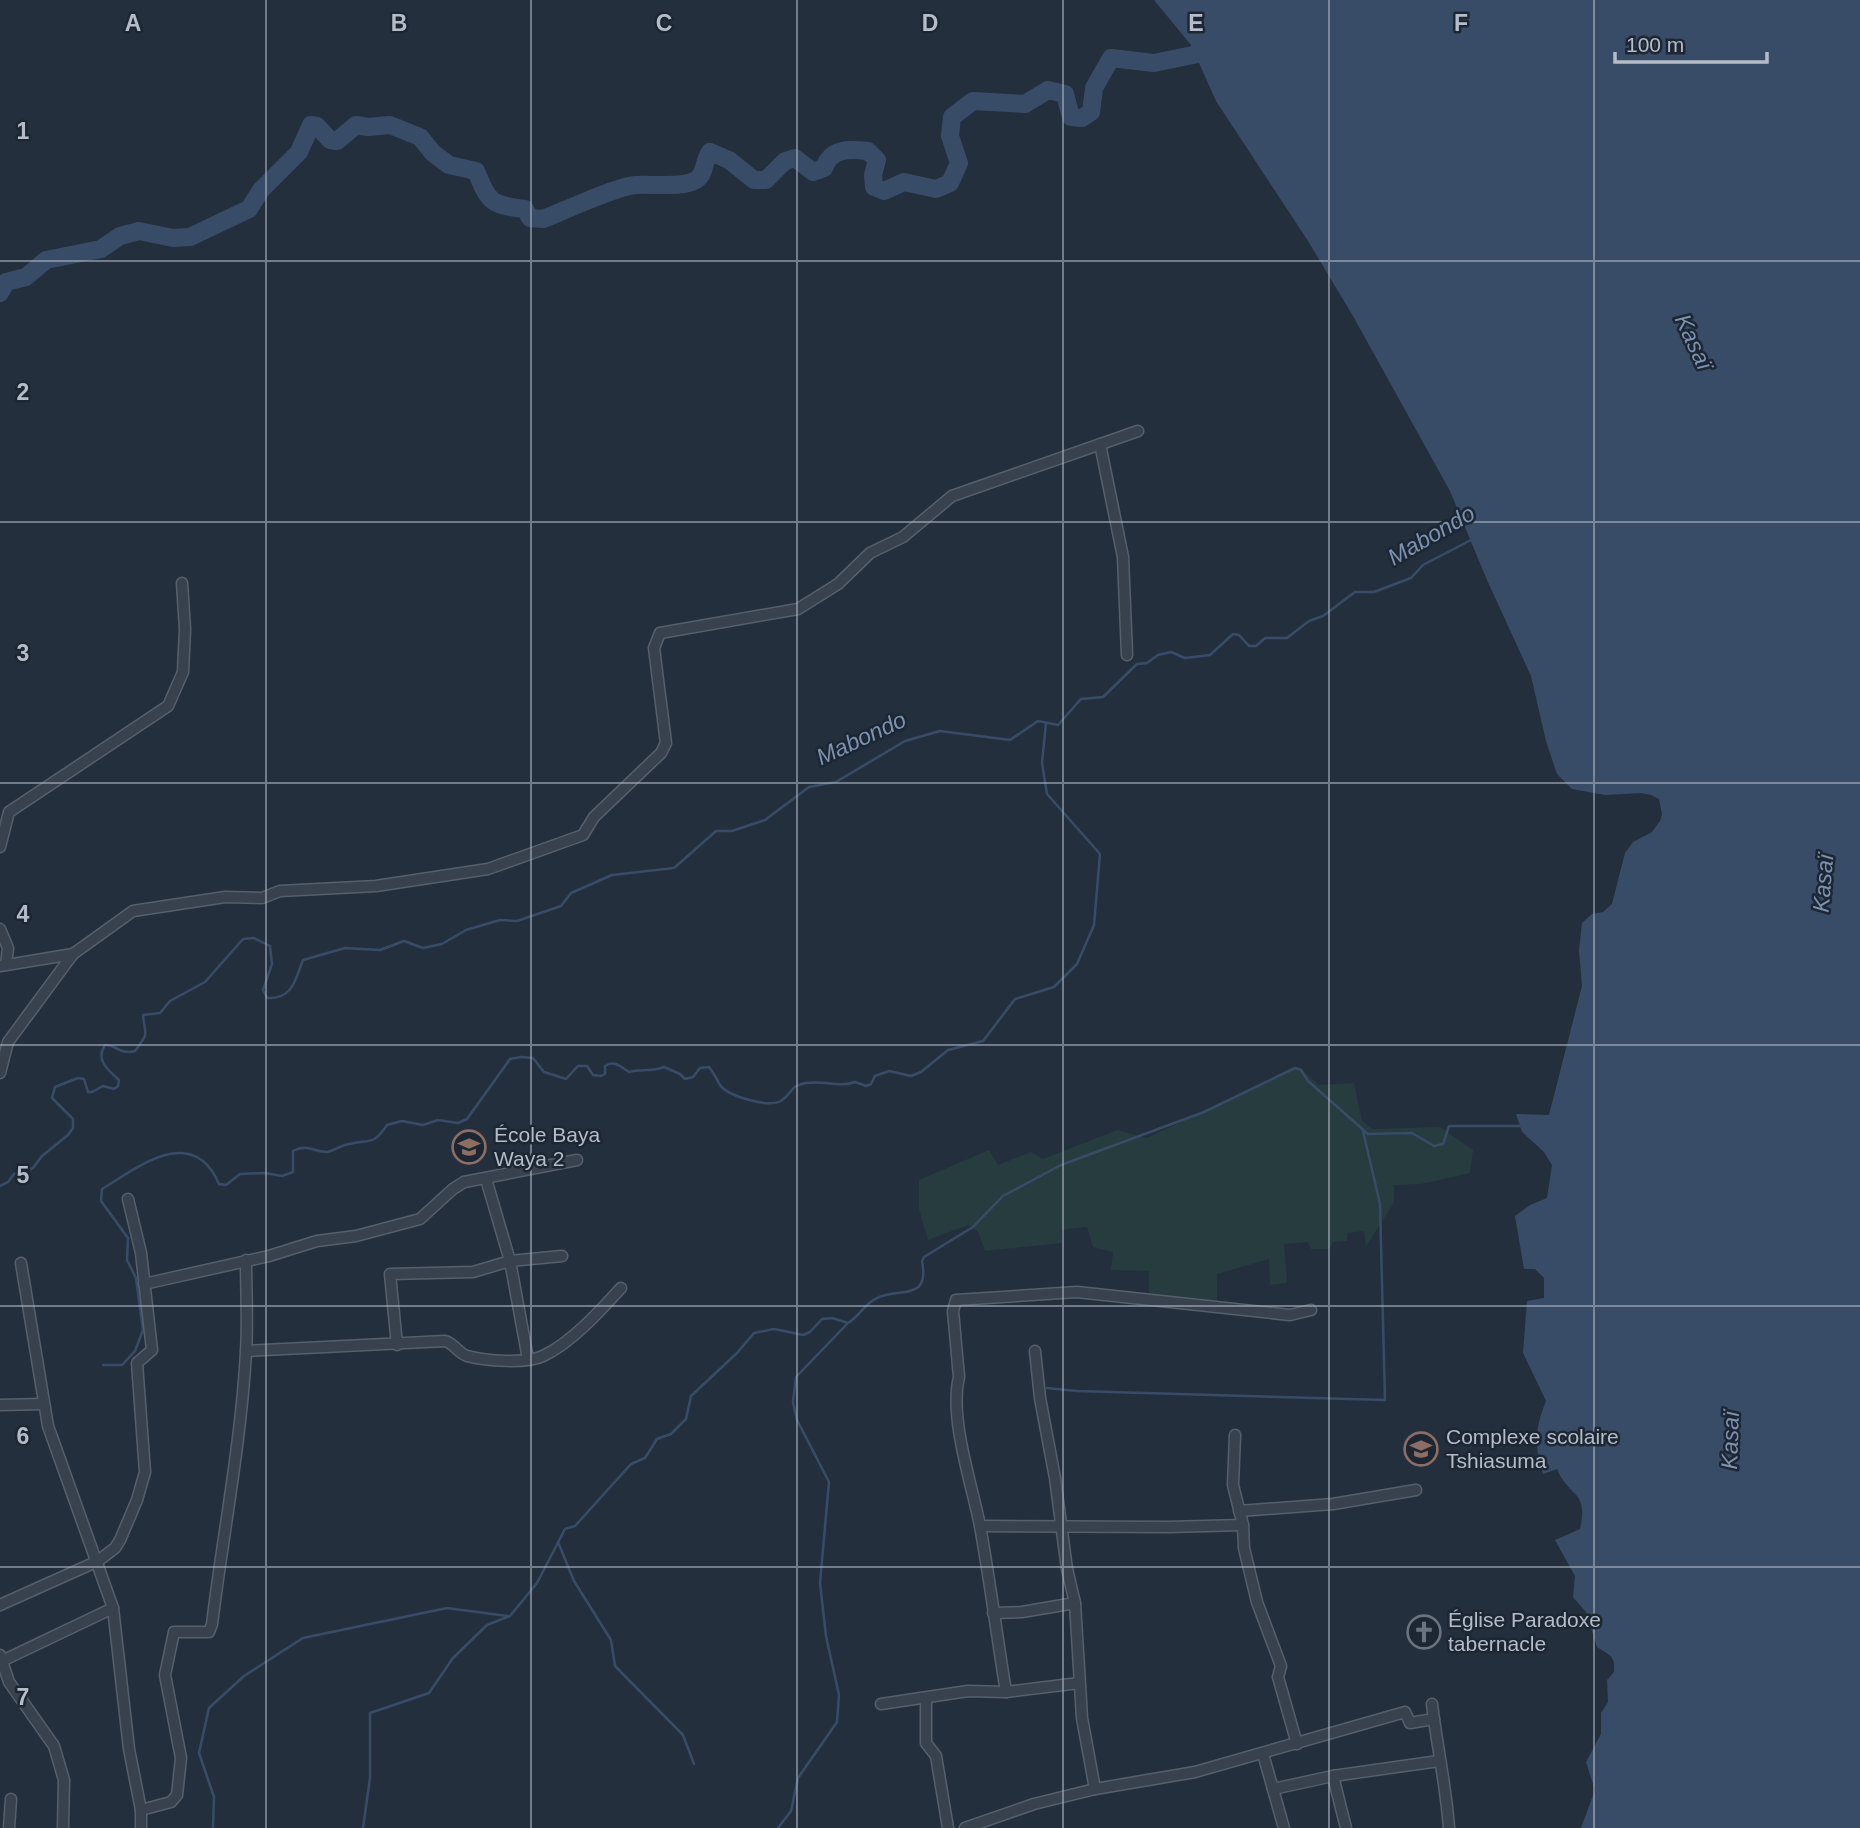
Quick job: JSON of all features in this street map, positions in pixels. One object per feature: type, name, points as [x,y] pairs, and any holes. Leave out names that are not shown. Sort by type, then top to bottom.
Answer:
[{"type":"street","points":[[0,1073],[8,1042],[73,954],[134,911],[225,897],[262,898],[280,891],[376,886],[488,869],[583,835],[594,817],[661,753],[666,743],[654,648],[660,633],[798,609],[838,584],[870,553],[903,537],[951,496],[1138,431]]},
{"type":"street","points":[[1100,444],[1123,557],[1127,654]]},
{"type":"street","points":[[0,847],[9,812],[168,706],[183,672],[185,629],[182,583]]},
{"type":"street","points":[[0,929],[8,948],[3,965],[73,954]]},
{"type":"street","points":[[144,1283],[269,1256],[317,1241],[356,1236],[420,1219],[464,1182],[577,1160]]},
{"type":"street","points":[[486,1179],[510,1261],[528,1359]]},
{"type":"street","points":[[0,1605],[98,1561],[115,1548],[137,1500],[145,1472],[137,1363],[152,1350],[141,1253],[128,1199]]},
{"type":"street","points":[[397,1345],[390,1274],[473,1272],[510,1261],[562,1256]]},
{"type":"street","points":[[141,1810],[171,1802],[177,1795],[181,1758],[165,1675],[174,1632],[209,1632],[212,1624],[232,1485],[246,1351],[246,1260]]},
{"type":"street","points":[[20,1263],[48,1426],[113,1608],[129,1749],[141,1810],[141,1828]]},
{"type":"street","points":[[246,1351],[445,1341],[467,1356],[528,1359],[543,1356],[583,1328],[621,1288]]},
{"type":"street","points":[[1006,1692],[980,1526],[961,1445],[953,1311],[956,1300],[1077,1292],[1290,1315],[1311,1310]]},
{"type":"street","points":[[1035,1351],[1067,1569],[1075,1603],[1082,1718],[1095,1789]]},
{"type":"street","points":[[0,1405],[43,1404]]},
{"type":"street","points":[[1235,1435],[1233,1485],[1243,1525],[1248,1565],[1281,1666],[1279,1678],[1297,1744]]},
{"type":"street","points":[[1239,1511],[1333,1504],[1416,1490]]},
{"type":"street","points":[[980,1526],[1243,1525]]},
{"type":"street","points":[[993,1613],[1023,1612],[1075,1603]]},
{"type":"street","points":[[63,1828],[64,1780],[54,1746],[9,1682],[1,1658],[113,1608]]},
{"type":"street","points":[[881,1704],[968,1691],[1006,1692],[1079,1683]]},
{"type":"street","points":[[926,1698],[926,1743],[936,1756],[948,1828]]},
{"type":"street","points":[[1432,1704],[1439,1760],[1447,1796],[1449,1828]]},
{"type":"street","points":[[965,1828],[1034,1804],[1095,1789],[1195,1772],[1405,1712],[1409,1723],[1434,1719]]},
{"type":"street","points":[[1264,1754],[1284,1828]]},
{"type":"street","points":[[1273,1789],[1333,1776],[1439,1760]]},
{"type":"street","points":[[1333,1776],[1346,1828]]},
{"type":"street","points":[[9,1828],[11,1799]]},
{"type":"green space","points":[[1299,1067],[1319,1085],[1354,1083],[1362,1121],[1373,1129],[1440,1127],[1473,1150],[1470,1173],[1421,1184],[1394,1185],[1394,1203],[1366,1246],[1364,1231],[1347,1233],[1347,1241],[1333,1242],[1330,1249],[1311,1249],[1308,1242],[1284,1244],[1287,1283],[1270,1285],[1269,1259],[1217,1274],[1217,1304],[1149,1296],[1149,1271],[1111,1270],[1113,1252],[1093,1247],[1087,1227],[1061,1230],[1062,1243],[985,1251],[978,1232],[968,1225],[928,1240],[919,1209],[919,1180],[989,1150],[998,1165],[1031,1152],[1043,1159],[1117,1130],[1147,1138]]},
{"type":"water","name":"Kasaï","points":[[1154,0],[1860,0],[1860,1828],[1581,1828],[1595,1790],[1586,1762],[1601,1734],[1601,1713],[1608,1702],[1607,1680],[1614,1672],[1614,1662],[1611,1656],[1597,1647],[1586,1612],[1573,1597],[1575,1576],[1555,1540],[1580,1529],[1580,1501],[1557,1469],[1543,1474],[1538,1455],[1538,1429],[1546,1401],[1523,1353],[1527,1301],[1544,1298],[1544,1278],[1535,1269],[1524,1269],[1515,1216],[1530,1205],[1547,1198],[1552,1165],[1544,1152],[1522,1132],[1516,1114],[1549,1115],[1582,986],[1579,950],[1582,923],[1592,914],[1603,912],[1612,904],[1625,853],[1633,842],[1652,832],[1660,821],[1662,814],[1659,799],[1641,793],[1605,795],[1572,789],[1557,774],[1546,741],[1531,676],[1450,491],[1308,241],[1216,101],[1191,45]]},
{"type":"waterway","points":[[0,293],[6,282],[26,277],[46,260],[101,249],[120,236],[139,231],[173,238],[190,237],[249,209],[261,190],[299,152],[311,125],[317,126],[330,140],[337,141],[356,125],[390,125],[420,137],[433,153],[449,165],[476,171],[492,200],[504,206],[525,209],[530,218],[543,219],[627,186],[691,182],[701,174],[710,152],[729,160],[754,180],[766,180],[785,161],[795,158],[813,172],[824,168],[836,153],[848,150],[868,151],[877,160],[873,175],[874,187],[884,191],[904,182],[936,189],[950,183],[959,163],[950,136],[952,117],[973,101],[1025,104],[1048,90],[1065,94],[1071,117],[1082,118],[1091,112],[1094,88],[1111,58],[1154,63],[1217,50]]},
{"type":"waterway","name":"Mabondo","points":[[0,1186],[8,1182],[14,1174],[33,1168],[42,1156],[73,1128],[73,1119],[52,1098],[55,1087],[78,1078],[84,1079],[88,1092],[103,1086],[114,1089],[118,1086],[119,1080],[102,1060],[105,1045],[126,1052],[135,1051],[145,1033],[143,1015],[160,1013],[170,1001],[205,982],[243,939],[254,938],[270,946],[272,964],[263,990],[267,998],[288,992],[303,960],[345,948],[380,950],[404,941],[423,948],[442,944],[466,930],[500,920],[517,921],[561,906],[571,893],[612,875],[674,868],[716,831],[732,831],[765,820],[809,787],[836,782],[905,741],[940,731],[1010,740],[1038,721],[1058,725],[1081,699],[1103,697],[1137,664],[1147,663],[1158,655],[1171,652],[1185,658],[1210,655],[1233,634],[1239,635],[1249,646],[1256,646],[1265,638],[1287,638],[1355,592],[1374,592],[1411,578],[1423,565],[1471,540]]},
{"type":"waterway","points":[[103,1365],[122,1365],[135,1351],[143,1330],[136,1278],[127,1260],[128,1238],[101,1201],[102,1189],[132,1170],[164,1155],[180,1153],[195,1156],[208,1166],[219,1184],[226,1185],[240,1174],[265,1173],[282,1176],[293,1172],[293,1151],[298,1149],[327,1152],[371,1140],[387,1125],[402,1121],[423,1125],[438,1120],[458,1123],[467,1119],[510,1059],[521,1057],[533,1058],[544,1072],[566,1079],[578,1066],[587,1066],[593,1075],[601,1076],[605,1074],[605,1066],[611,1064],[617,1064],[629,1072],[664,1067],[685,1079],[693,1077],[700,1068],[709,1067],[720,1085],[731,1093],[758,1102],[775,1103],[785,1098],[797,1086],[806,1083],[855,1082],[866,1086],[871,1084],[875,1076],[889,1071],[911,1076],[921,1072],[948,1050],[983,1041],[1015,999],[1054,987],[1077,964],[1094,925],[1100,854],[1047,794],[1042,763],[1046,723]]},
{"type":"waterway","points":[[363,1828],[370,1778],[370,1713],[429,1693],[453,1658],[487,1625],[510,1616],[537,1583],[565,1529],[575,1526],[631,1464],[645,1458],[657,1439],[671,1434],[686,1419],[691,1396],[737,1353],[754,1333],[774,1329],[803,1335],[810,1332],[822,1319],[832,1318],[848,1323],[877,1298],[917,1288],[922,1283],[924,1257],[973,1227],[1003,1196],[1061,1165],[1204,1112],[1295,1068],[1301,1070],[1308,1081],[1368,1134],[1412,1133],[1434,1146],[1443,1144],[1449,1126],[1523,1126]]},
{"type":"waterway","points":[[1047,1388],[1385,1400],[1380,1204],[1363,1131]]},
{"type":"waterway","points":[[778,1828],[791,1811],[798,1778],[837,1722],[839,1695],[826,1636],[820,1583],[829,1482],[797,1420],[793,1402],[796,1377],[847,1324]]},
{"type":"waterway","points":[[558,1542],[574,1581],[611,1640],[615,1666],[683,1735],[694,1764]]},
{"type":"waterway","points":[[213,1828],[214,1797],[199,1753],[209,1708],[244,1676],[303,1638],[447,1608],[507,1616]]},
{"type":"place","name":"École Baya Waya 2","points":[[469,1147]]},
{"type":"place","name":"Complexe scolaire Tshiasuma","points":[[1421,1449]]},
{"type":"place","name":"Église Paradoxe tabernacle","points":[[1424,1632]]}]
